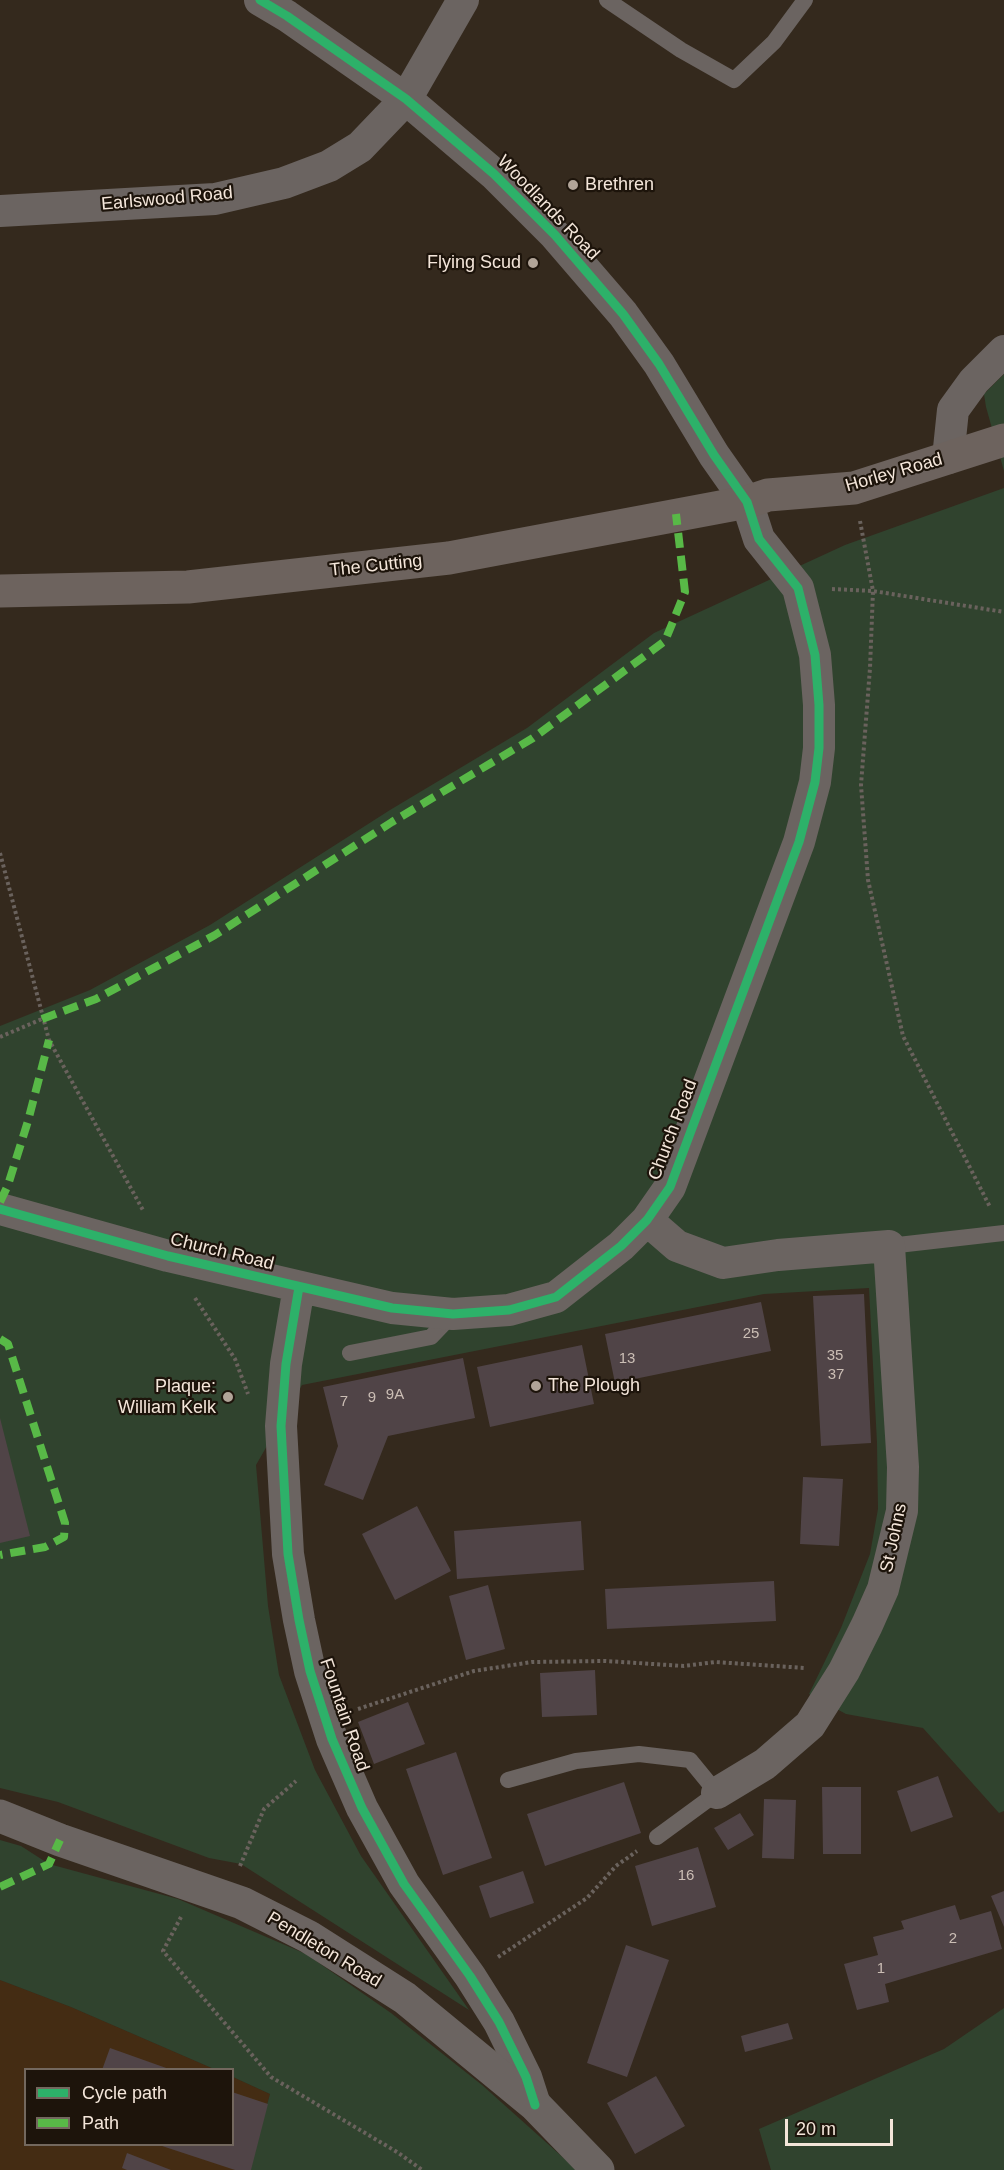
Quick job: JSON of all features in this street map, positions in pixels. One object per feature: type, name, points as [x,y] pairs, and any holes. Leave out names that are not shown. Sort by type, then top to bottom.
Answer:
[{"type":"main road","name":"Horley Road","points":[[747,502],[768,495],[854,488],[1004,440]]},
{"type":"main road","name":"The Cutting","points":[[0,591],[188,587],[449,558],[747,502]]},
{"type":"street","name":"Woodlands Road","points":[[260,0],[287,16],[406,99],[494,174],[555,236],[623,314],[659,364],[714,455],[747,502]]},
{"type":"street","name":"Earlswood Road","points":[[0,211],[215,199],[284,183],[311,174],[345,158],[366,141],[406,99],[463,0]]},
{"type":"street","points":[[948,458],[953,410],[974,381],[1004,351]]},
{"type":"street","name":"Church Road","points":[[0,1209],[168,1256],[299,1287],[392,1308],[453,1314],[509,1310],[556,1297],[621,1246],[647,1220],[670,1187],[799,842],[815,782],[819,748],[819,705],[815,655],[798,588],[759,539],[747,502]]},
{"type":"street","points":[[647,1220],[677,1246],[723,1263],[778,1255],[889,1246]]},
{"type":"street","name":"St Johns","points":[[717,1793],[765,1764],[810,1725],[844,1671],[883,1589],[902,1511],[903,1467],[889,1246]]},
{"type":"street","name":"Fountain Road","points":[[299,1287],[286,1364],[280,1426],[288,1543],[299,1620],[308,1661],[339,1758],[362,1808],[404,1884],[470,1976],[499,2022],[526,2077],[535,2105]]},
{"type":"street","name":"Pendleton Road","points":[[0,1816],[60,1840],[242,1903],[309,1937],[405,1998],[535,2105],[598,2170]]},
{"type":"lane","points":[[607,0],[681,50],[734,80],[774,42],[805,0]]},
{"type":"lane","points":[[889,1246],[1003,1233]]},
{"type":"lane","points":[[351,1353],[431,1337],[453,1314]]},
{"type":"lane","points":[[508,1780],[576,1761],[639,1754],[690,1760],[717,1793],[657,1837]]},
{"type":"path","points":[[854,488],[873,591],[861,785],[868,880],[903,1036],[1003,1233]]},
{"type":"path","points":[[798,588],[873,591],[1004,612]]},
{"type":"path","points":[[0,853],[49,1040]]},
{"type":"path","points":[[0,1036],[42,1020]]},
{"type":"path","points":[[326,1718],[474,1671],[532,1662],[606,1661],[684,1666],[715,1662],[844,1671]]},
{"type":"path","points":[[242,1903],[250,1885],[236,1875],[264,1809],[296,1781]]},
{"type":"path","points":[[470,1976],[587,1898],[616,1866],[657,1837]]},
{"type":"path","points":[[183,1912],[163,1952],[271,2077],[397,2152],[422,2170]]},
{"type":"shaded area","points":[[0,1980],[71,2007],[212,2068],[24,2068],[24,2146],[234,2146],[234,2077],[270,2094],[250,2170],[0,2170]]},
{"type":"green space","points":[[1004,374],[1004,471],[984,394]]},
{"type":"green space","points":[[1004,488],[1004,1811],[999,1813],[923,1728],[846,1714],[809,1694],[841,1628],[870,1554],[878,1509],[869,1288],[764,1294],[302,1385],[256,1465],[268,1606],[279,1675],[315,1770],[361,1856],[469,2010],[241,1864],[209,1858],[58,1802],[0,1788],[0,1026],[90,990],[210,925],[390,810],[527,728],[654,633],[845,545]]},
{"type":"green space","points":[[0,1840],[21,1846],[49,1864],[178,1899],[306,1954],[391,2013],[482,2085],[577,2170],[249,2170],[270,2094],[234,2077],[234,2068],[212,2068],[71,2007],[0,1980]]},
{"type":"green space","points":[[1004,2008],[1004,2170],[771,2170],[759,2129],[944,2049]]},
{"type":"building","points":[[864,1294],[871,1443],[821,1446],[813,1296]]},
{"type":"building","points":[[761,1302],[771,1351],[615,1383],[605,1334]]},
{"type":"building","name":"The Plough","points":[[582,1345],[594,1404],[490,1427],[477,1367]]},
{"type":"building","points":[[463,1358],[475,1418],[388,1436],[363,1500],[324,1485],[338,1446],[323,1387]]},
{"type":"building","points":[[0,1418],[30,1536],[0,1543]]},
{"type":"building","points":[[803,1477],[843,1479],[839,1546],[800,1544]]},
{"type":"building","points":[[417,1506],[451,1571],[395,1600],[362,1534]]},
{"type":"building","points":[[581,1521],[584,1570],[457,1579],[454,1531]]},
{"type":"building","points":[[774,1581],[776,1621],[607,1629],[605,1589]]},
{"type":"building","points":[[488,1585],[505,1649],[466,1660],[449,1596]]},
{"type":"building","points":[[595,1670],[597,1715],[542,1717],[540,1673]]},
{"type":"building","points":[[408,1702],[425,1744],[374,1764],[358,1722]]},
{"type":"building","points":[[456,1752],[492,1858],[443,1875],[406,1769]]},
{"type":"building","points":[[938,1776],[953,1817],[911,1832],[897,1791]]},
{"type":"building","points":[[624,1782],[641,1833],[545,1866],[527,1814]]},
{"type":"building","points":[[822,1787],[861,1787],[861,1854],[823,1854]]},
{"type":"building","points":[[764,1799],[796,1800],[794,1859],[762,1858]]},
{"type":"building","points":[[740,1813],[754,1835],[728,1850],[714,1828]]},
{"type":"building","points":[[698,1847],[716,1907],[652,1926],[635,1866]]},
{"type":"building","points":[[523,1871],[534,1903],[490,1918],[479,1886]]},
{"type":"building","points":[[1004,1891],[1004,1927],[991,1896]]},
{"type":"building","points":[[955,1905],[960,1920],[991,1911],[1002,1949],[885,1984],[889,2002],[857,2010],[844,1964],[878,1955],[873,1937],[904,1929],[901,1921]]},
{"type":"building","points":[[626,1945],[669,1960],[627,2077],[587,2063]]},
{"type":"building","points":[[788,2023],[793,2039],[745,2052],[741,2036]]},
{"type":"building","points":[[110,2048],[166,2068],[103,2068]]},
{"type":"building","points":[[656,2076],[685,2126],[635,2154],[607,2103]]},
{"type":"building","points":[[234,2093],[268,2104],[251,2170],[235,2170],[162,2146],[234,2146]]},
{"type":"building","points":[[127,2153],[171,2170],[127,2170],[122,2168]]},
{"type":"marked path","points":[[42,1019],[96,999],[215,935],[392,822],[533,738],[665,641],[685,592],[676,514]]},
{"type":"marked path","points":[[0,1202],[8,1185],[28,1121],[49,1040]]},
{"type":"marked path","points":[[0,1339],[8,1344],[65,1523],[64,1537],[45,1547],[0,1555]]},
{"type":"marked path","points":[[0,1887],[49,1864],[60,1840]]},
{"type":"cycle path","points":[[0,1209],[168,1256],[392,1308],[453,1314],[509,1310],[556,1297],[621,1246],[647,1220],[670,1187],[799,842],[815,782],[819,748],[819,705],[815,655],[798,588],[759,539],[747,502],[714,455],[659,364],[623,314],[555,235],[494,174],[406,99],[287,16],[260,0]]},
{"type":"cycle path","points":[[299,1287],[286,1364],[281,1426],[288,1554],[310,1671],[332,1739],[362,1808],[404,1884],[470,1976],[499,2022],[526,2077],[535,2105]]},
{"type":"place","name":"Brethren","points":[[573,185]]},
{"type":"place","name":"Flying Scud","points":[[533,263]]},
{"type":"place","name":"The Plough","points":[[536,1386]]},
{"type":"place","name":"Plaque: William Kelk","points":[[228,1397]]}]
